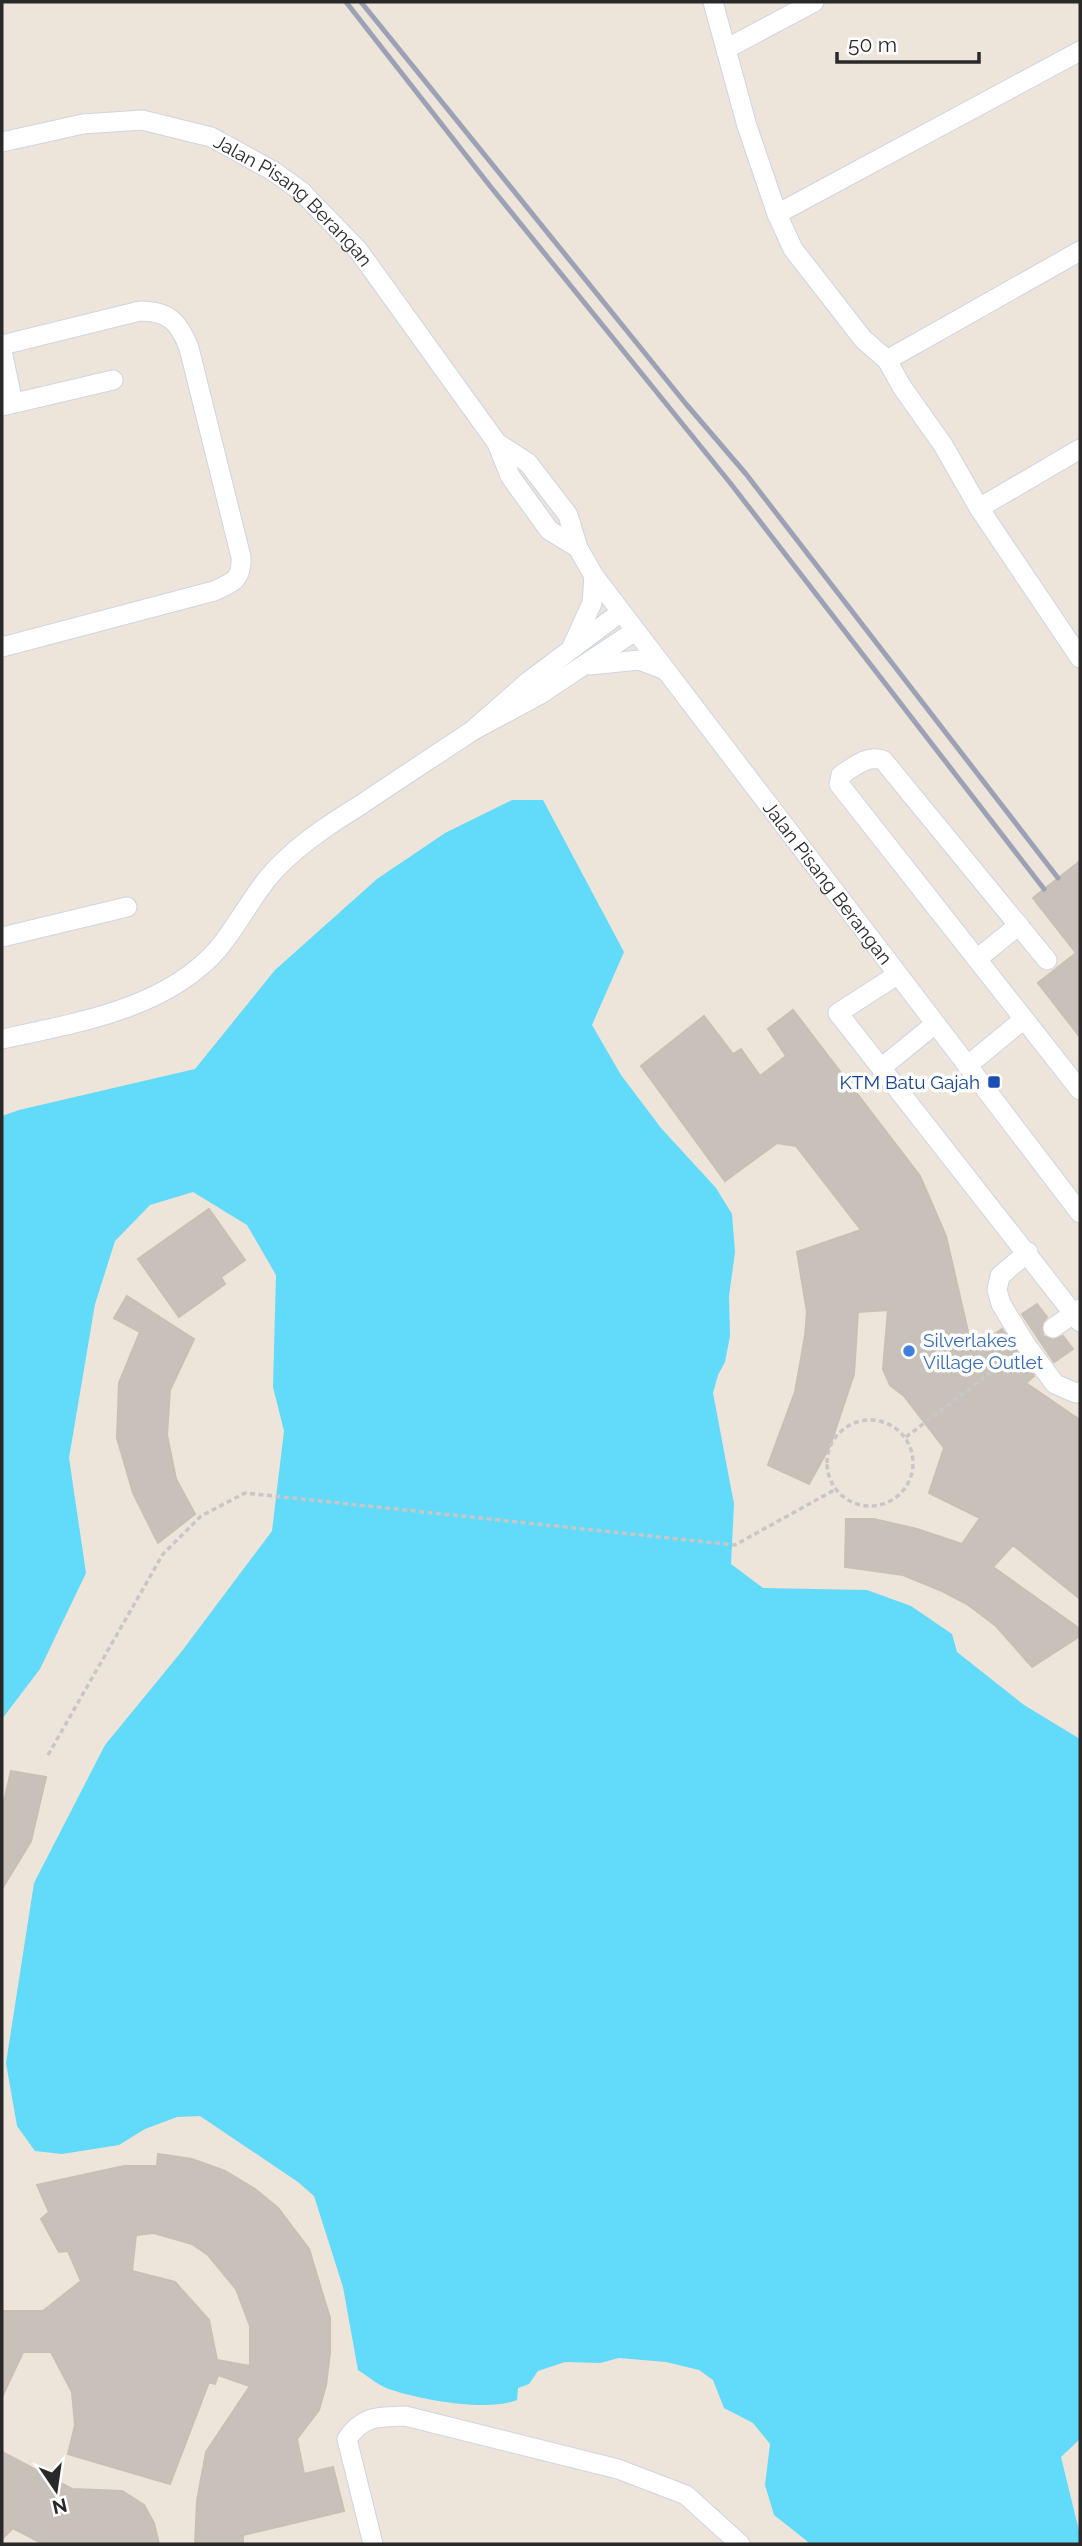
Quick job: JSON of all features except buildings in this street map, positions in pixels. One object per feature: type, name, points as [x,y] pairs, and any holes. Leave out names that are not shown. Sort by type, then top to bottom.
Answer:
[{"type":"street","points":[[713,2],[747,126],[777,214],[793,249],[863,339],[887,360],[902,387],[943,445],[979,508],[1079,653]]},
{"type":"street","points":[[726,49],[814,2]]},
{"type":"street","points":[[777,214],[1080,51]]},
{"type":"street","name":"Jalan Pisang Berangan","points":[[2,142],[83,124],[142,120],[211,138],[273,171],[301,191],[358,250],[497,443],[510,477],[549,530],[578,548]]},
{"type":"street","points":[[887,360],[1080,251]]},
{"type":"street","points":[[2,345],[140,311],[157,311],[177,324],[189,348],[241,556],[241,567],[239,576],[230,584],[214,591],[2,647]]},
{"type":"street","points":[[2,351],[7,404],[113,380]]},
{"type":"street","name":"Jalan Pisang Berangan","points":[[497,443],[528,463],[568,515],[578,548],[594,576],[1080,1213]]},
{"type":"street","points":[[979,508],[1080,449]]},
{"type":"street","points":[[510,477],[528,463]]},
{"type":"street","points":[[549,530],[568,515]]},
{"type":"street","points":[[572,648],[592,603],[594,576]]},
{"type":"street","points":[[472,731],[554,661],[621,612]]},
{"type":"street","points":[[2,1039],[122,1009],[179,982],[205,963],[219,948],[258,891],[285,859],[326,827],[472,731],[539,695],[635,631]]},
{"type":"street","points":[[554,661],[575,671],[630,659],[648,662],[666,671]]},
{"type":"street","points":[[1047,960],[883,760],[873,757],[841,775],[839,784],[1080,1090]]},
{"type":"street","points":[[2,937],[127,907]]},
{"type":"street","points":[[977,959],[1019,925]]},
{"type":"street","points":[[897,975],[838,1013],[1078,1315],[1053,1328]]},
{"type":"street","points":[[967,1066],[1024,1019]]},
{"type":"street","points":[[881,1068],[935,1024]]},
{"type":"street","points":[[1028,1252],[1000,1276],[997,1290],[1001,1304],[1026,1345],[1055,1384],[1076,1393],[1080,1392]]},
{"type":"street","points":[[373,2544],[347,2439],[356,2425],[375,2418],[405,2416],[618,2469],[686,2495],[740,2544]]},
{"type":"path","points":[[905,1438],[1026,1345]]},
{"type":"path","points":[[870,1420],[895,1428],[905,1438],[912,1451],[914,1466],[902,1493],[890,1502],[876,1506],[861,1505],[847,1499],[836,1489],[827,1464],[829,1451],[844,1429],[870,1420]]},
{"type":"path","points":[[48,1755],[163,1554],[201,1516],[245,1493],[735,1545],[836,1489]]},
{"type":"water","points":[[512,800],[543,800],[624,952],[592,1025],[621,1075],[661,1128],[716,1188],[732,1214],[735,1252],[729,1296],[730,1336],[725,1362],[713,1393],[734,1504],[731,1564],[763,1588],[867,1590],[911,1606],[952,1634],[957,1652],[1024,1705],[1080,1739],[1080,2439],[1061,2457],[1080,2544],[808,2544],[774,2515],[765,2485],[770,2444],[753,2423],[724,2408],[713,2380],[699,2370],[666,2362],[619,2358],[600,2363],[565,2362],[538,2371],[529,2384],[518,2388],[517,2400],[490,2405],[437,2401],[388,2389],[358,2370],[343,2287],[314,2196],[298,2182],[200,2116],[177,2117],[145,2129],[119,2145],[62,2154],[35,2151],[17,2126],[6,2063],[34,1883],[105,1745],[182,1651],[272,1531],[284,1431],[273,1387],[276,1275],[247,1225],[193,1192],[150,1205],[115,1241],[95,1304],[69,1458],[86,1573],[40,1669],[2,1719],[2,1116],[195,1069],[275,970],[377,879],[445,833]]},
{"type":"railway","points":[[346,2],[490,186],[731,484],[1044,889]]},
{"type":"railway","points":[[361,2],[686,404],[746,474],[1058,878]]},
{"type":"place","name":"KTM Batu Gajah","points":[[994,1082]]},
{"type":"place","name":"Silverlakes Village Outlet","points":[[909,1351]]}]
